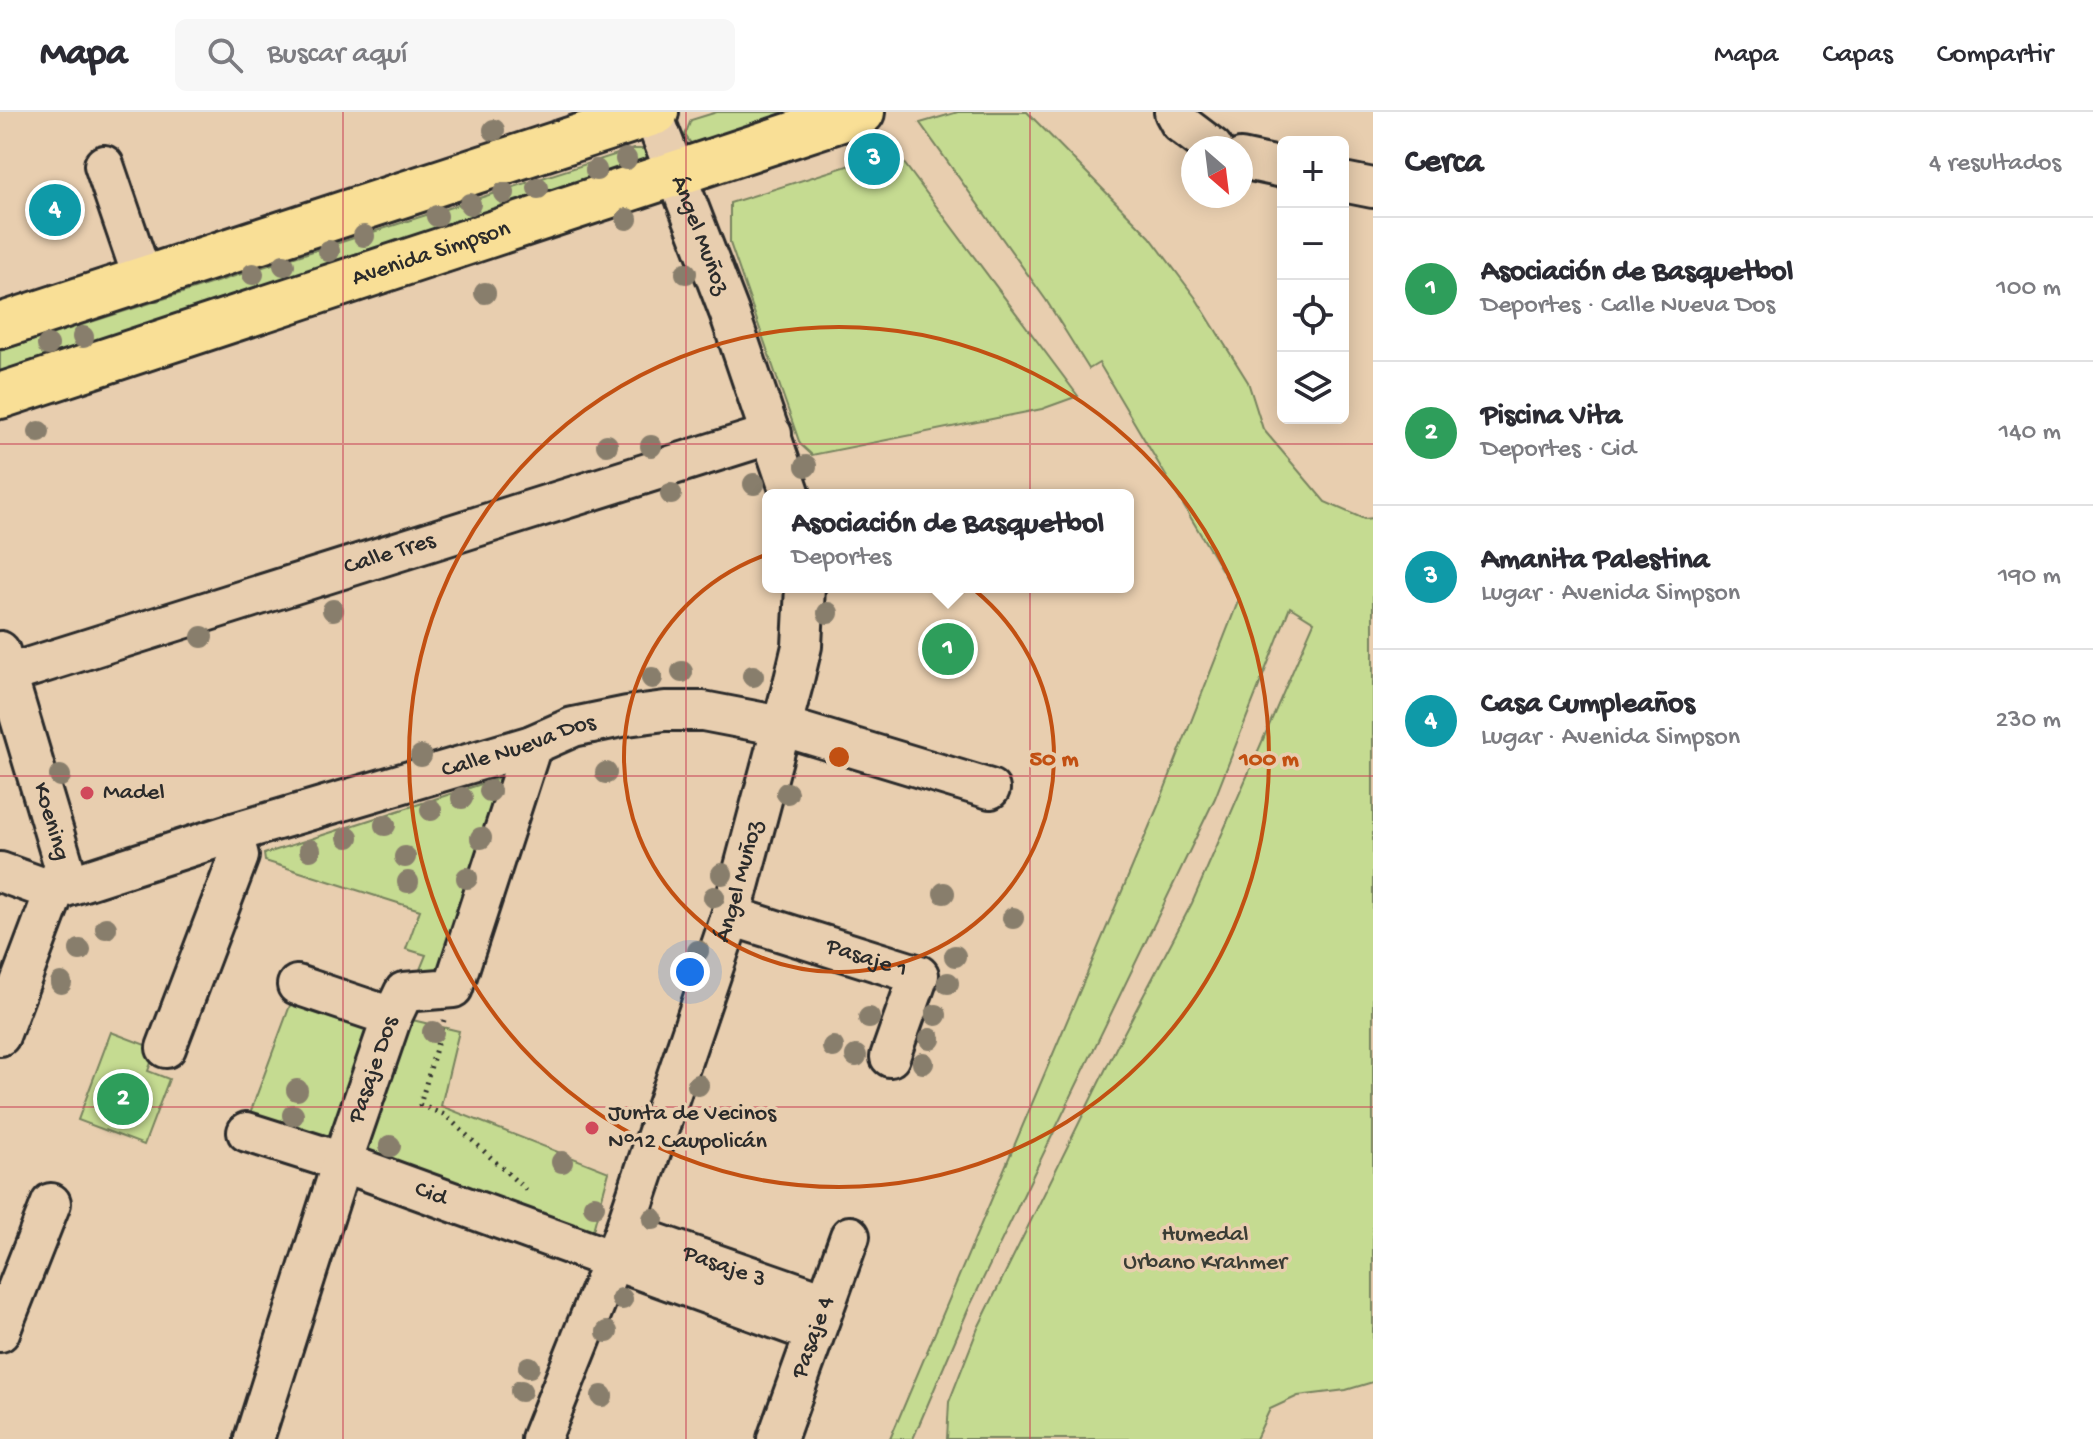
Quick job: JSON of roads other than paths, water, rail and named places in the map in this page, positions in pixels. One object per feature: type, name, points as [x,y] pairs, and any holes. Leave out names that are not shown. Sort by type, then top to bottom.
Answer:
[{"type":"main road","points":[[0,326],[654,112]]},
{"type":"main road","name":"Avenida Simpson","points":[[0,396],[862,112]]},
{"type":"street","name":"Ángel Muñoz","points":[[654,112],[772,434],[789,489]]},
{"type":"street","points":[[1174,112],[1180,123],[1197,136]]},
{"type":"street","points":[[1253,162],[1277,167]]},
{"type":"street","points":[[104,165],[143,279]]},
{"type":"street","points":[[1349,183],[1373,188]]},
{"type":"street","name":"Calle Tres","points":[[4,663],[772,434]]},
{"type":"street","name":"Ángel Muñoz","points":[[541,1439],[619,1246],[731,916],[802,646],[805,593]]},
{"type":"street","name":"Koening","points":[[0,1036],[64,866],[4,663]]},
{"type":"street","name":"Calle Nueva Dos","points":[[53,891],[233,833],[532,745],[573,727],[665,711],[703,711],[781,726],[990,789]]},
{"type":"street","name":"Pasaje Dos","points":[[254,1439],[342,1162],[392,1017],[404,992],[453,988],[532,745]]},
{"type":"street","points":[[166,1048],[239,856],[233,833]]},
{"type":"street","points":[[0,872],[53,891]]},
{"type":"street","name":"Pasaje 1","points":[[731,916],[919,975],[890,1057]]},
{"type":"street","points":[[297,985],[392,1017]]},
{"type":"street","name":"Cid","points":[[247,1132],[619,1246]]},
{"type":"street","points":[[0,1332],[51,1203]]},
{"type":"street","name":"Pasaje 4","points":[[777,1439],[850,1236]]},
{"type":"street","name":"Pasaje 3","points":[[619,1246],[820,1317]]},
{"type":"place","name":"Amanita Palestina","points":[[874,159]]},
{"type":"place","name":"Casa Cumpleaños","points":[[55,210]]},
{"type":"place","name":"Asociación de Basquetbol","points":[[948,649]]},
{"type":"place","name":"Madel","points":[[87,793]]},
{"type":"place","name":"Piscina Vita","points":[[123,1099]]},
{"type":"place","name":"Junta de Vecinos N°12 Caupolicán","points":[[592,1128]]},
{"type":"park label","name":"Humedal Urbano Krahmer","points":[[1205,1249]]}]
